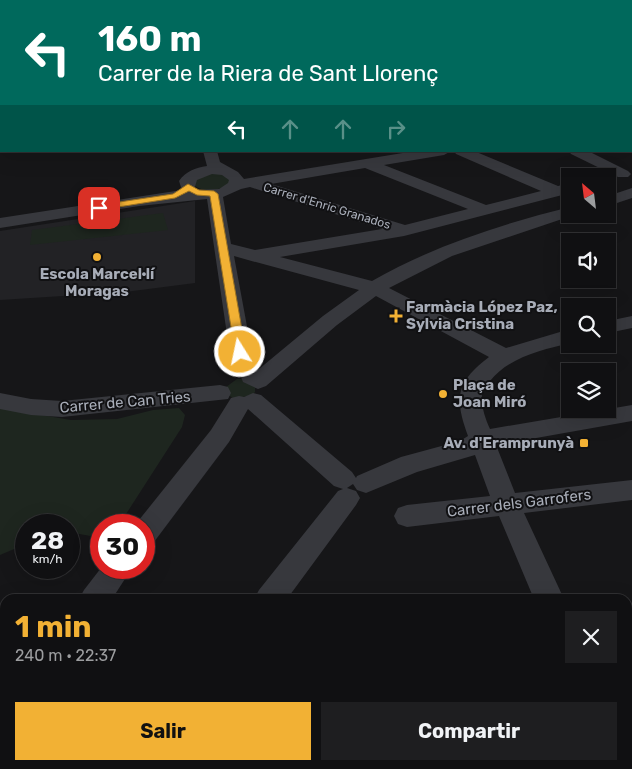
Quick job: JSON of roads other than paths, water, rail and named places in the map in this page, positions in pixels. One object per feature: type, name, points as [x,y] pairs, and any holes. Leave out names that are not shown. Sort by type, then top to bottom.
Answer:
[{"type":"street","points":[[186,185],[205,167],[204,152]]},
{"type":"street","points":[[210,152],[213,164],[234,178]]},
{"type":"street","points":[[186,185],[208,194],[225,191],[234,178],[242,173],[374,152]]},
{"type":"street","points":[[0,223],[186,185],[212,170],[234,178],[365,164],[438,152]]},
{"type":"street","points":[[464,152],[561,188]]},
{"type":"street","points":[[578,152],[621,175]]},
{"type":"street","points":[[365,164],[485,210]]},
{"type":"street","name":"Carrer d'Enric Granados","points":[[234,178],[404,231]]},
{"type":"street","points":[[254,256],[404,231],[561,190]]},
{"type":"street","points":[[616,198],[632,193]]},
{"type":"street","points":[[208,194],[222,247],[240,352],[242,389],[352,486]]},
{"type":"street","points":[[155,520],[220,436],[242,389],[340,313],[375,288],[425,261],[472,241],[561,215]]},
{"type":"street","points":[[222,247],[375,288],[504,356]]},
{"type":"street","points":[[616,325],[632,322]]},
{"type":"street","points":[[548,594],[479,447],[471,410],[471,391],[482,374],[504,356],[561,339]]},
{"type":"street","name":"Carrer de Can Tries","points":[[0,401],[45,409],[70,409],[242,389]]},
{"type":"street","points":[[273,594],[352,486],[410,464],[632,413]]},
{"type":"street","points":[[479,447],[632,429]]},
{"type":"street","name":"Carrer dels Garrofers","points":[[407,516],[632,490]]},
{"type":"street","points":[[98,594],[109,579]]},
{"type":"place","name":"Escola Marcel·lí Moragas","points":[[97,257]]},
{"type":"place","name":"Farmàcia López Paz, Sylvia Cristina","points":[[396,316]]},
{"type":"place","name":"Plaça de Joan Miró","points":[[443,394]]},
{"type":"place","name":"Av. d'Eramprunyà","points":[[584,443]]}]
